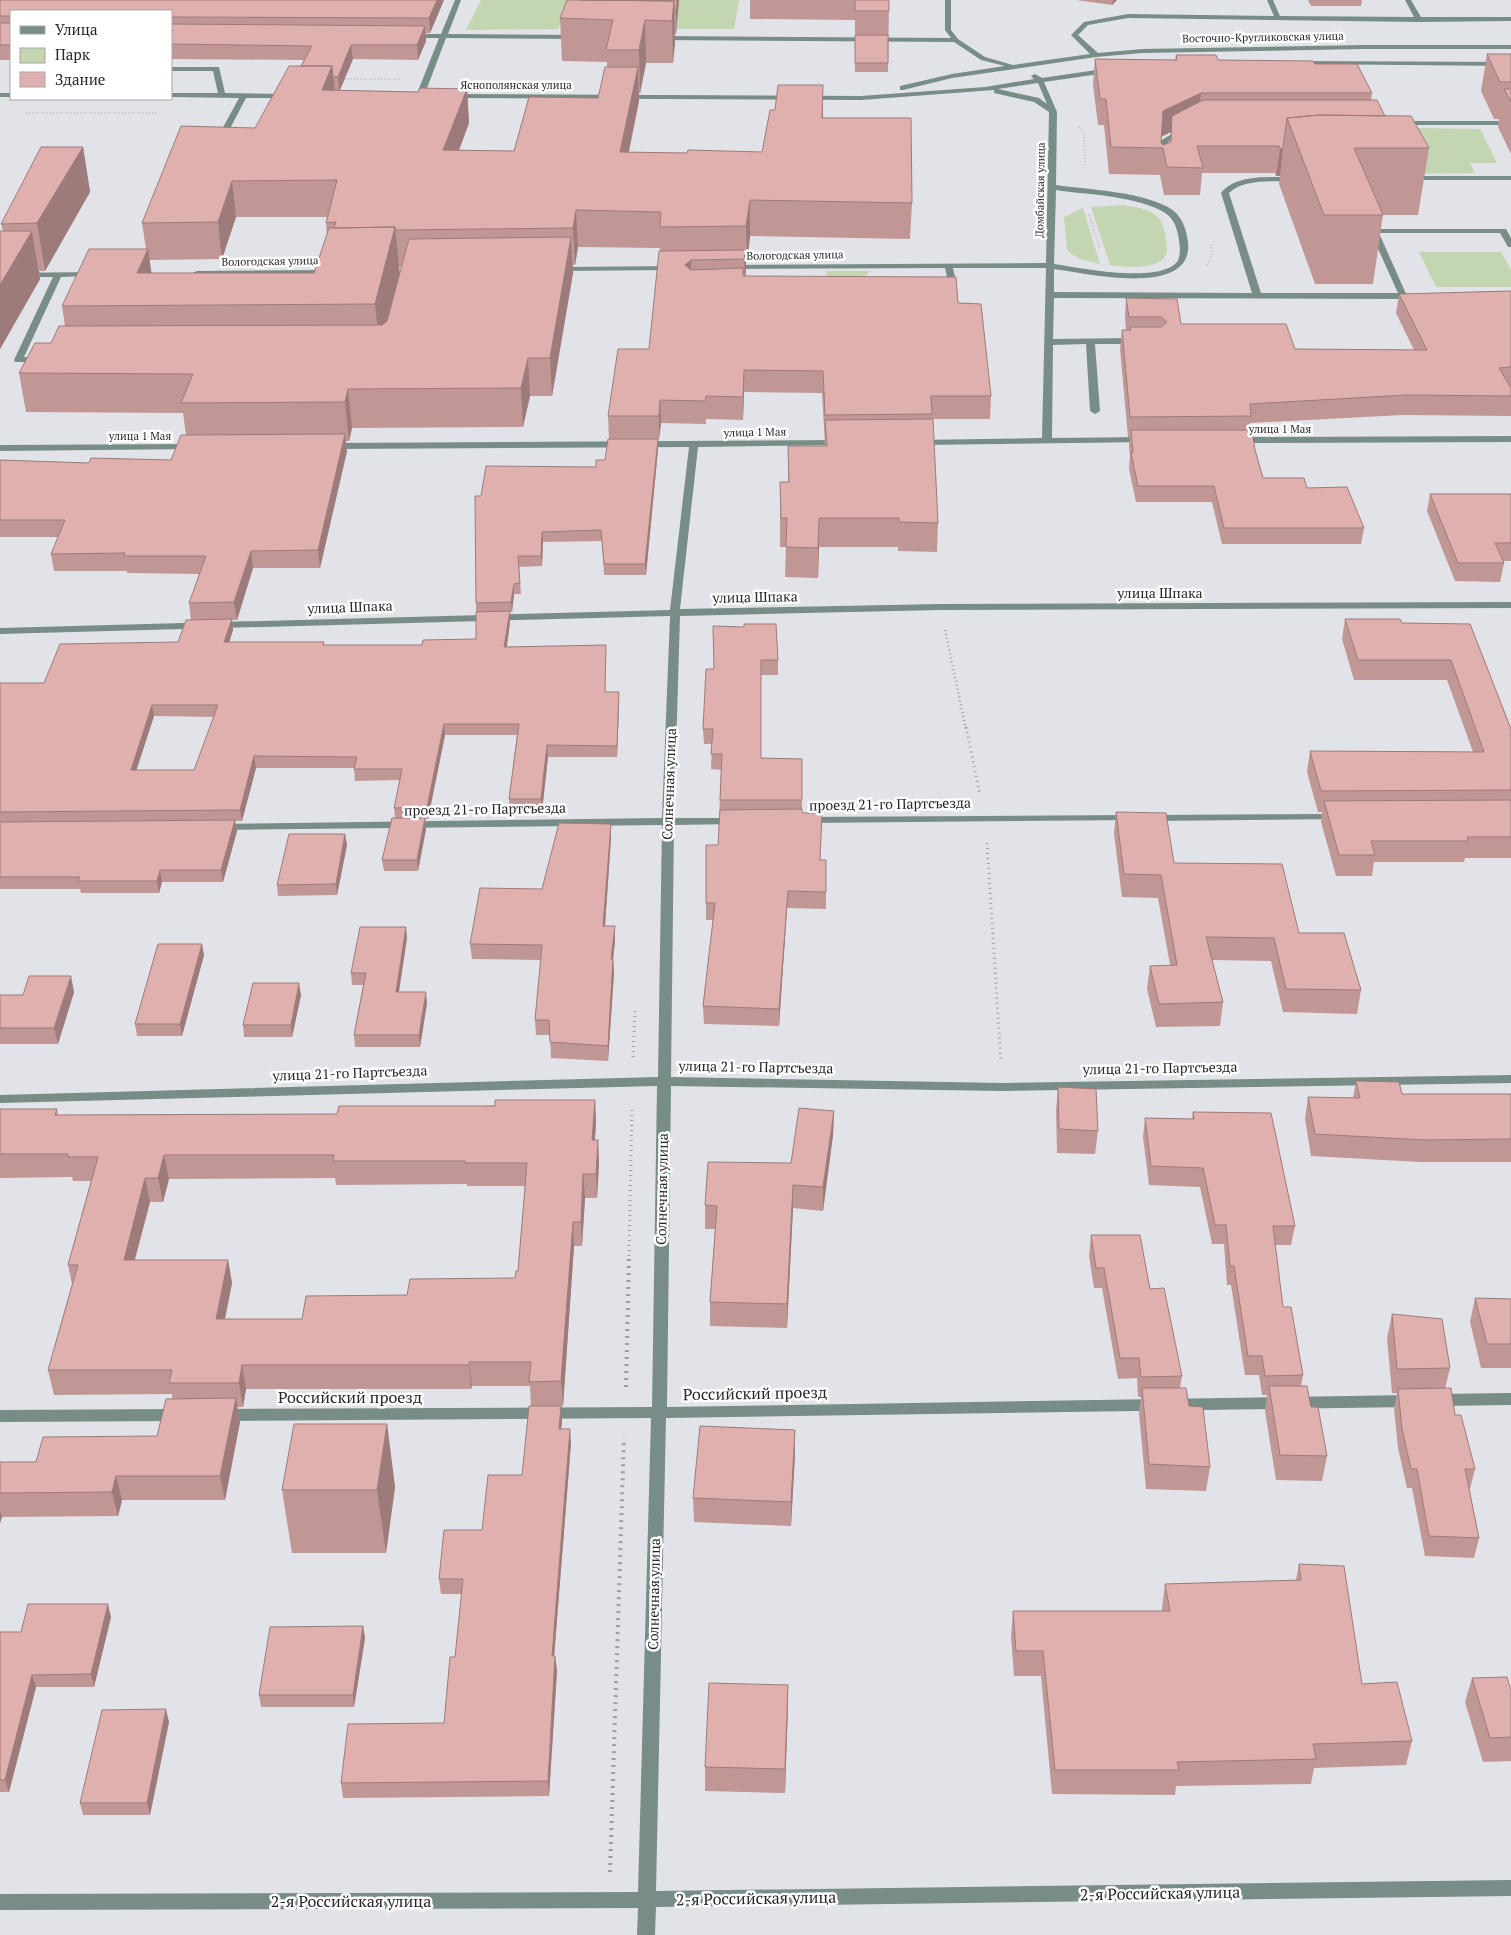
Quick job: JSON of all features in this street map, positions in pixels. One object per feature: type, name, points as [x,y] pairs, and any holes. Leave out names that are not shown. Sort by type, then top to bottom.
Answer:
[{"type":"street","points":[[420,96],[458,0]]},
{"type":"street","points":[[948,0],[948,30],[956,40],[983,59],[1017,67],[1041,80]]},
{"type":"street","points":[[1270,0],[1278,18]]},
{"type":"street","points":[[1408,0],[1419,20]]},
{"type":"street","points":[[1096,55],[1080,43],[1074,35],[1086,23],[1128,16],[1419,20],[1511,19]]},
{"type":"street","points":[[404,36],[591,38]]},
{"type":"street","points":[[650,38],[956,40]]},
{"type":"street","name":"Восточно-Кругликовская улица","points":[[861,98],[952,76],[1096,55],[1511,47]]},
{"type":"street","name":"Восточно-Кругликовская улица","points":[[1292,63],[1511,64]]},
{"type":"street","points":[[172,69],[216,69],[222,95]]},
{"type":"street","points":[[861,98],[985,89],[1119,70]]},
{"type":"street","name":"Домбайская улица","points":[[1041,80],[1052,112],[1047,441]]},
{"type":"street","points":[[985,89],[1014,93],[1036,100],[1052,112]]},
{"type":"street","points":[[172,95],[293,96]]},
{"type":"street","points":[[215,149],[244,95]]},
{"type":"street","points":[[410,96],[430,96]]},
{"type":"street","name":"Яснополянская улица","points":[[440,96],[861,98]]},
{"type":"street","points":[[1392,123],[1511,123]]},
{"type":"street","points":[[1163,168],[1164,141],[1190,127]]},
{"type":"street","points":[[1257,295],[1225,193],[1241,183],[1300,178]]},
{"type":"street","points":[[1400,178],[1511,178]]},
{"type":"street","name":"Вологодская улица","points":[[721,268],[730,271],[948,265],[1050,266],[1115,275],[1160,273],[1176,267],[1183,259],[1184,250],[1179,223],[1174,215],[1164,209],[1136,200],[1052,187]]},
{"type":"street","points":[[1050,295],[1403,296],[1374,231],[1503,231],[1511,245]]},
{"type":"street","points":[[948,265],[951,277]]},
{"type":"street","points":[[546,269],[682,268]]},
{"type":"street","name":"Вологодская улица","points":[[188,273],[337,272]]},
{"type":"street","points":[[0,275],[98,274]]},
{"type":"street","points":[[58,275],[18,360],[58,360]]},
{"type":"street","points":[[1049,342],[1149,341]]},
{"type":"street","points":[[1090,342],[1095,411]]},
{"type":"street","name":"улица 1 Мая","points":[[1225,440],[1511,439]]},
{"type":"street","points":[[911,442],[1156,440]]},
{"type":"street","name":"улица 1 Мая","points":[[322,446],[852,443]]},
{"type":"street","name":"Солнечная улица","points":[[646,1935],[659,1412],[668,822],[675,612],[694,444]]},
{"type":"street","name":"улица 1 Мая","points":[[0,448],[205,447]]},
{"type":"street","name":"улица Шпака","points":[[0,631],[675,612],[940,607],[1511,605]]},
{"type":"street","name":"проезд 21-го Партсъезда","points":[[797,820],[1352,817]]},
{"type":"street","name":"проезд 21-го Партсъезда","points":[[207,827],[747,821]]},
{"type":"street","name":"улица 21-го Партсъезда","points":[[0,1099],[613,1082],[1003,1087],[1511,1079]]},
{"type":"street","name":"Российский проезд","points":[[0,1416],[625,1413],[1511,1399]]},
{"type":"street","name":"2-я Российская улица","points":[[0,1902],[647,1900],[1511,1888]]},
{"type":"path","points":[[1089,215],[1101,253]]},
{"type":"path","points":[[940,607],[985,818],[1003,1087]]},
{"type":"path","points":[[609,1900],[625,1413]]},
{"type":"green space","points":[[481,0],[569,0],[558,29],[466,30]]},
{"type":"green space","points":[[659,0],[739,0],[734,29],[651,29]]},
{"type":"green space","points":[[1349,127],[1480,129],[1497,163],[1470,163],[1475,173],[1401,174]]},
{"type":"green space","points":[[1124,205],[1148,211],[1154,214],[1162,223],[1167,250],[1163,259],[1152,265],[1138,267],[1110,265],[1091,207]]},
{"type":"green space","points":[[1083,208],[1100,264],[1080,259],[1067,251],[1064,217]]},
{"type":"green space","points":[[1419,252],[1501,252],[1511,270],[1511,287],[1436,287]]},
{"type":"green space","points":[[826,271],[870,271],[864,277],[828,278]]},
{"type":"building","points":[[0,0],[437,0],[429,18],[172,17],[172,10],[10,10],[10,16],[0,16]]},
{"type":"building","points":[[567,0],[674,1],[672,21],[645,20],[639,50],[606,50],[613,20],[560,18]]},
{"type":"building","points":[[581,0],[677,0],[675,13],[674,1]]},
{"type":"building","points":[[855,0],[889,0],[889,11],[855,11]]},
{"type":"building","points":[[0,23],[10,23],[10,45],[0,45]]},
{"type":"building","points":[[172,24],[425,26],[417,45],[351,45],[338,77],[333,77],[332,66],[301,66],[312,46],[172,44]]},
{"type":"building","points":[[855,35],[888,35],[888,63],[855,63]]},
{"type":"building","points":[[1487,54],[1511,54],[1511,82],[1500,82]]},
{"type":"building","points":[[1176,55],[1216,55],[1218,60],[1313,61],[1315,64],[1357,64],[1372,93],[1201,93],[1163,111],[1161,143],[1163,145],[1171,142],[1172,116],[1203,100],[1377,100],[1385,116],[1319,115],[1287,118],[1283,148],[1280,149],[1279,146],[1197,146],[1203,168],[1167,167],[1163,148],[1111,147],[1106,99],[1100,99],[1095,59],[1177,60]]},
{"type":"building","points":[[289,66],[332,66],[322,90],[418,92],[420,88],[467,89],[443,150],[514,151],[529,97],[598,98],[605,67],[638,67],[620,152],[687,153],[688,150],[762,152],[770,110],[775,110],[778,85],[823,85],[822,118],[911,118],[912,203],[750,200],[746,226],[660,227],[661,212],[576,210],[573,228],[396,230],[395,227],[334,228],[336,222],[326,223],[337,180],[232,181],[218,222],[142,223],[181,126],[255,128]]},
{"type":"building","points":[[1504,89],[1511,89],[1511,102]]},
{"type":"building","points":[[1319,115],[1411,116],[1429,148],[1354,148],[1383,215],[1324,215],[1287,118]]},
{"type":"building","points":[[41,147],[83,147],[37,223],[1,224]]},
{"type":"building","points":[[395,227],[375,304],[62,306],[89,249],[148,249],[137,273],[314,273],[329,228]]},
{"type":"building","points":[[0,231],[32,231],[0,285]]},
{"type":"building","points":[[571,237],[550,358],[528,358],[521,388],[348,389],[345,402],[181,403],[193,374],[19,373],[35,343],[51,343],[59,326],[382,325],[387,321],[409,239]]},
{"type":"building","points":[[746,250],[744,259],[691,260],[685,265],[691,270],[743,268],[743,276],[956,277],[958,303],[981,304],[991,396],[931,396],[932,414],[825,415],[823,371],[744,370],[743,397],[706,396],[705,401],[660,400],[659,416],[608,416],[618,349],[649,349],[659,251]]},
{"type":"building","points":[[1511,291],[1511,367],[1499,368],[1511,388],[1511,396],[1406,395],[1250,404],[1251,416],[1130,417],[1122,330],[1131,330],[1130,327],[1161,327],[1167,322],[1161,317],[1129,317],[1126,298],[1177,299],[1181,324],[1286,324],[1295,349],[1427,350],[1399,294]]},
{"type":"building","points":[[933,419],[938,523],[899,522],[899,518],[819,518],[818,548],[786,547],[787,518],[781,518],[780,482],[789,482],[788,446],[827,446],[825,420]]},
{"type":"building","points":[[1131,430],[1252,430],[1255,450],[1263,478],[1304,478],[1307,488],[1347,487],[1364,528],[1224,528],[1214,486],[1138,486],[1131,453],[1133,453]]},
{"type":"building","points":[[345,434],[318,550],[251,551],[234,602],[189,603],[206,556],[124,556],[125,553],[51,554],[65,520],[0,520],[0,460],[89,463],[91,458],[171,460],[181,435]]},
{"type":"building","points":[[608,439],[658,439],[645,564],[604,564],[601,530],[542,532],[541,556],[518,556],[520,583],[514,584],[511,602],[476,603],[475,496],[481,496],[486,466],[596,467],[596,460],[605,460]]},
{"type":"building","points":[[1430,494],[1511,494],[1511,543],[1495,543],[1504,563],[1458,563]]},
{"type":"building","points":[[510,611],[504,647],[606,645],[605,692],[619,692],[617,746],[547,745],[541,799],[509,799],[519,724],[444,724],[427,807],[394,808],[402,769],[354,769],[357,757],[254,756],[240,810],[0,812],[0,683],[44,683],[60,644],[178,642],[186,620],[232,619],[224,642],[324,642],[323,645],[422,645],[423,640],[476,639],[476,612]],"holes":[[[152,705],[218,705],[194,770],[131,770]]]},
{"type":"building","points":[[1345,619],[1400,619],[1402,623],[1470,624],[1511,729],[1511,790],[1321,791],[1310,751],[1484,752],[1451,660],[1358,660]]},
{"type":"building","points":[[744,624],[776,624],[778,660],[761,660],[761,758],[802,759],[802,800],[720,800],[722,754],[711,754],[713,729],[703,729],[706,669],[714,669],[713,626],[744,627]]},
{"type":"building","points":[[1511,800],[1511,837],[1467,837],[1468,841],[1371,841],[1375,855],[1339,855],[1324,801]]},
{"type":"building","points":[[802,809],[802,813],[822,813],[820,860],[826,860],[826,892],[788,891],[779,1009],[703,1006],[715,903],[706,903],[706,845],[718,845],[720,810]]},
{"type":"building","points":[[1116,812],[1166,813],[1174,863],[1282,864],[1299,933],[1344,933],[1361,990],[1286,989],[1274,938],[1206,937],[1223,1002],[1159,1004],[1150,966],[1177,965],[1161,875],[1124,874]]},
{"type":"building","points":[[392,818],[425,818],[417,860],[382,860]]},
{"type":"building","points":[[235,820],[221,870],[160,870],[157,881],[78,881],[80,877],[0,877],[0,822]]},
{"type":"building","points":[[559,823],[611,824],[603,926],[615,926],[611,959],[613,959],[608,1046],[550,1042],[549,1020],[535,1020],[542,945],[470,944],[480,888],[542,889]]},
{"type":"building","points":[[289,834],[345,834],[336,884],[277,885]]},
{"type":"building","points":[[360,927],[406,927],[396,992],[426,992],[419,1035],[354,1035],[366,973],[351,973]]},
{"type":"building","points":[[158,944],[202,944],[180,1024],[135,1024]]},
{"type":"building","points":[[29,976],[71,976],[54,1028],[0,1028],[0,995],[23,995]]},
{"type":"building","points":[[253,983],[299,983],[291,1025],[243,1025]]},
{"type":"building","points":[[1356,1081],[1399,1082],[1402,1094],[1511,1094],[1511,1139],[1425,1140],[1315,1134],[1308,1097],[1360,1098]]},
{"type":"building","points":[[1058,1087],[1096,1089],[1098,1131],[1059,1129]]},
{"type":"building","points":[[495,1100],[595,1100],[592,1140],[598,1140],[596,1174],[583,1174],[581,1222],[573,1222],[561,1381],[529,1382],[531,1362],[469,1362],[469,1365],[242,1365],[239,1383],[169,1383],[172,1370],[48,1370],[78,1265],[68,1265],[98,1157],[68,1157],[68,1154],[0,1154],[0,1109],[57,1109],[55,1115],[337,1114],[339,1106],[495,1106]],"holes":[[[164,1155],[334,1155],[333,1161],[527,1163],[518,1271],[516,1271],[515,1278],[410,1279],[407,1295],[306,1296],[302,1319],[216,1319],[228,1260],[124,1260],[145,1178],[158,1178]]]},
{"type":"building","points":[[799,1108],[834,1111],[823,1187],[793,1185],[787,1304],[710,1302],[717,1206],[705,1205],[708,1162],[791,1163]]},
{"type":"building","points":[[1193,1112],[1271,1113],[1295,1226],[1273,1226],[1283,1307],[1291,1307],[1303,1375],[1265,1376],[1262,1356],[1248,1356],[1234,1266],[1230,1266],[1226,1225],[1215,1225],[1203,1168],[1151,1166],[1145,1118],[1194,1119]]},
{"type":"building","points":[[1091,1235],[1140,1235],[1150,1289],[1164,1288],[1182,1376],[1141,1377],[1139,1358],[1120,1358],[1104,1268],[1096,1268]]},
{"type":"building","points":[[1475,1298],[1511,1299],[1511,1344],[1487,1344]]},
{"type":"building","points":[[1392,1314],[1442,1319],[1450,1368],[1397,1369]]},
{"type":"building","points":[[1269,1386],[1307,1386],[1311,1407],[1318,1407],[1327,1456],[1280,1455]]},
{"type":"building","points":[[1142,1388],[1186,1388],[1189,1406],[1203,1407],[1210,1467],[1149,1464]]},
{"type":"building","points":[[1451,1388],[1455,1415],[1461,1415],[1475,1469],[1465,1469],[1479,1538],[1429,1536],[1417,1469],[1411,1469],[1402,1429],[1398,1389]]},
{"type":"building","points":[[236,1398],[220,1476],[116,1476],[112,1492],[0,1493],[0,1462],[36,1462],[43,1437],[157,1436],[166,1399]]},
{"type":"building","points":[[529,1406],[561,1406],[559,1429],[570,1429],[552,1656],[555,1656],[548,1781],[341,1783],[348,1724],[444,1723],[450,1657],[455,1657],[463,1579],[439,1579],[444,1530],[482,1530],[488,1475],[522,1475]]},
{"type":"building","points":[[294,1424],[387,1424],[377,1490],[282,1490]]},
{"type":"building","points":[[700,1426],[795,1430],[791,1502],[693,1498]]},
{"type":"building","points":[[1299,1564],[1344,1566],[1362,1684],[1397,1682],[1412,1741],[1313,1744],[1316,1759],[1177,1762],[1179,1770],[1055,1770],[1043,1651],[1016,1651],[1013,1611],[1170,1611],[1165,1584],[1301,1580]]},
{"type":"building","points":[[28,1604],[108,1604],[91,1674],[32,1675],[5,1780],[0,1780],[0,1632],[21,1632]]},
{"type":"building","points":[[363,1626],[353,1695],[259,1695],[270,1627]]},
{"type":"building","points":[[1507,1677],[1511,1690],[1511,1737],[1490,1738],[1472,1678]]},
{"type":"building","points":[[709,1683],[788,1685],[785,1769],[705,1767]]},
{"type":"building","points":[[166,1709],[147,1803],[80,1803],[102,1710]]}]
